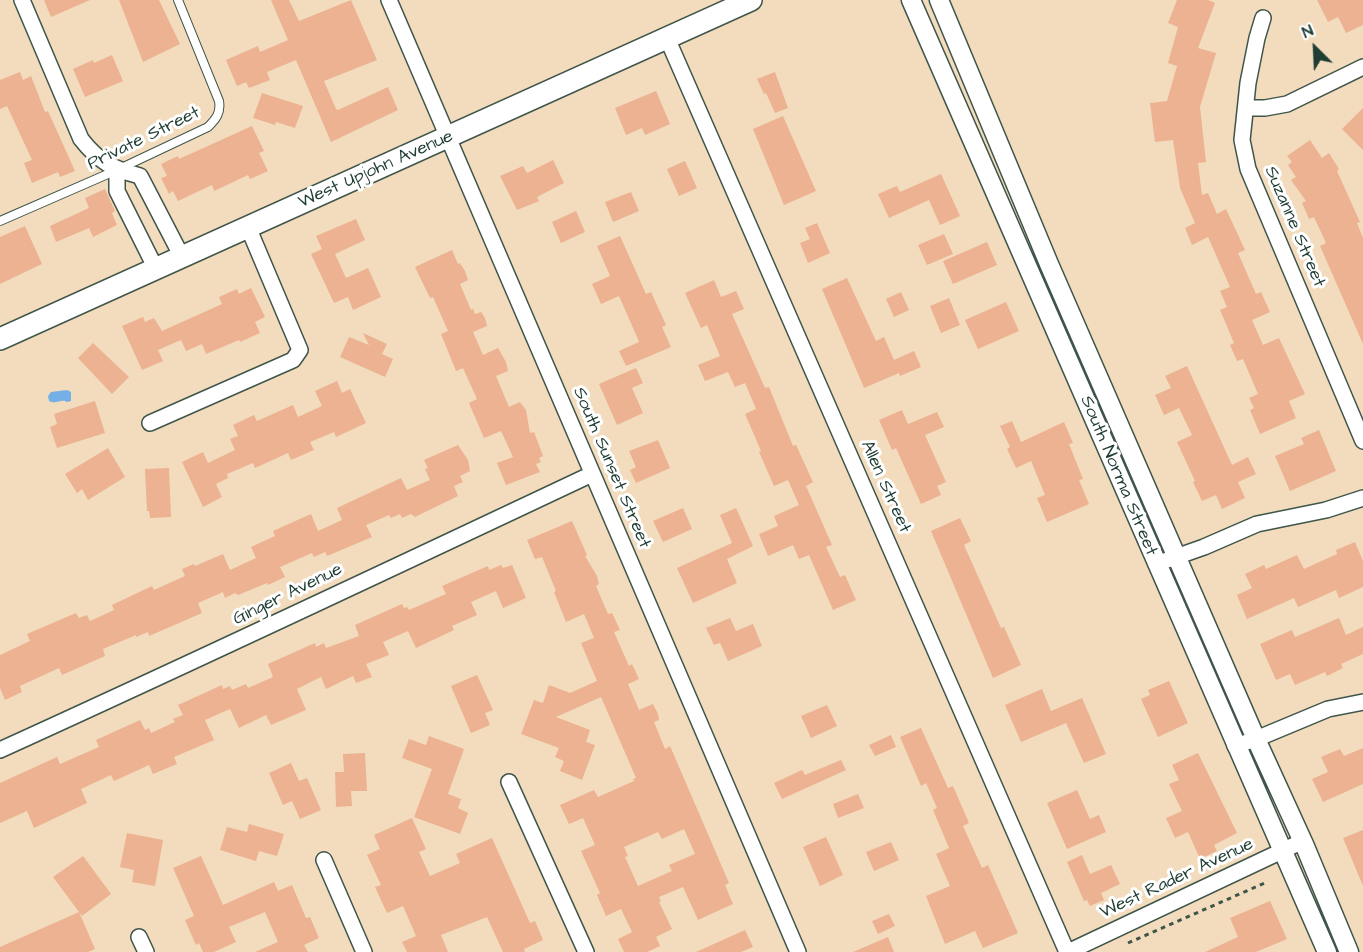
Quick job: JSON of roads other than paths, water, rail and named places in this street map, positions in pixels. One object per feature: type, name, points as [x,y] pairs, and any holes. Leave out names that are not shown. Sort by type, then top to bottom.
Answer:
[{"type":"main road","name":"West Upjohn Avenue","points":[[0,339],[750,0]]},
{"type":"street","points":[[22,0],[81,139],[92,153],[117,170],[140,176],[182,257]]},
{"type":"street","name":"South Sunset Street","points":[[388,0],[798,952]]},
{"type":"street","name":"South Norma Street","points":[[911,0],[1235,746],[1327,952]]},
{"type":"street","name":"South Norma Street","points":[[939,0],[1049,264],[1256,739],[1303,841],[1348,952]]},
{"type":"street","name":"Suzanne Street","points":[[1263,18],[1249,74],[1242,140],[1248,169],[1363,441]]},
{"type":"street","name":"Allen Street","points":[[667,38],[1067,952]]},
{"type":"street","points":[[1246,108],[1265,108],[1287,104],[1363,67]]},
{"type":"street","points":[[117,170],[117,191],[156,269]]},
{"type":"street","points":[[150,423],[293,360],[300,350],[248,227]]},
{"type":"street","name":"Ginger Avenue","points":[[0,750],[592,474]]},
{"type":"street","points":[[1156,564],[1257,525],[1326,510],[1363,498]]},
{"type":"street","points":[[1235,746],[1328,710],[1363,702]]},
{"type":"street","points":[[509,782],[586,952]]},
{"type":"street","name":"West Rader Avenue","points":[[1067,952],[1303,841]]},
{"type":"street","points":[[324,860],[364,952]]},
{"type":"street","points":[[139,937],[146,952]]},
{"type":"lane","name":"Private Street","points":[[0,221],[117,170],[208,127],[215,120],[219,113],[219,101],[178,0]]},
{"type":"water","points":[[67,390],[71,392],[71,401],[49,401],[48,396],[51,392]]}]
